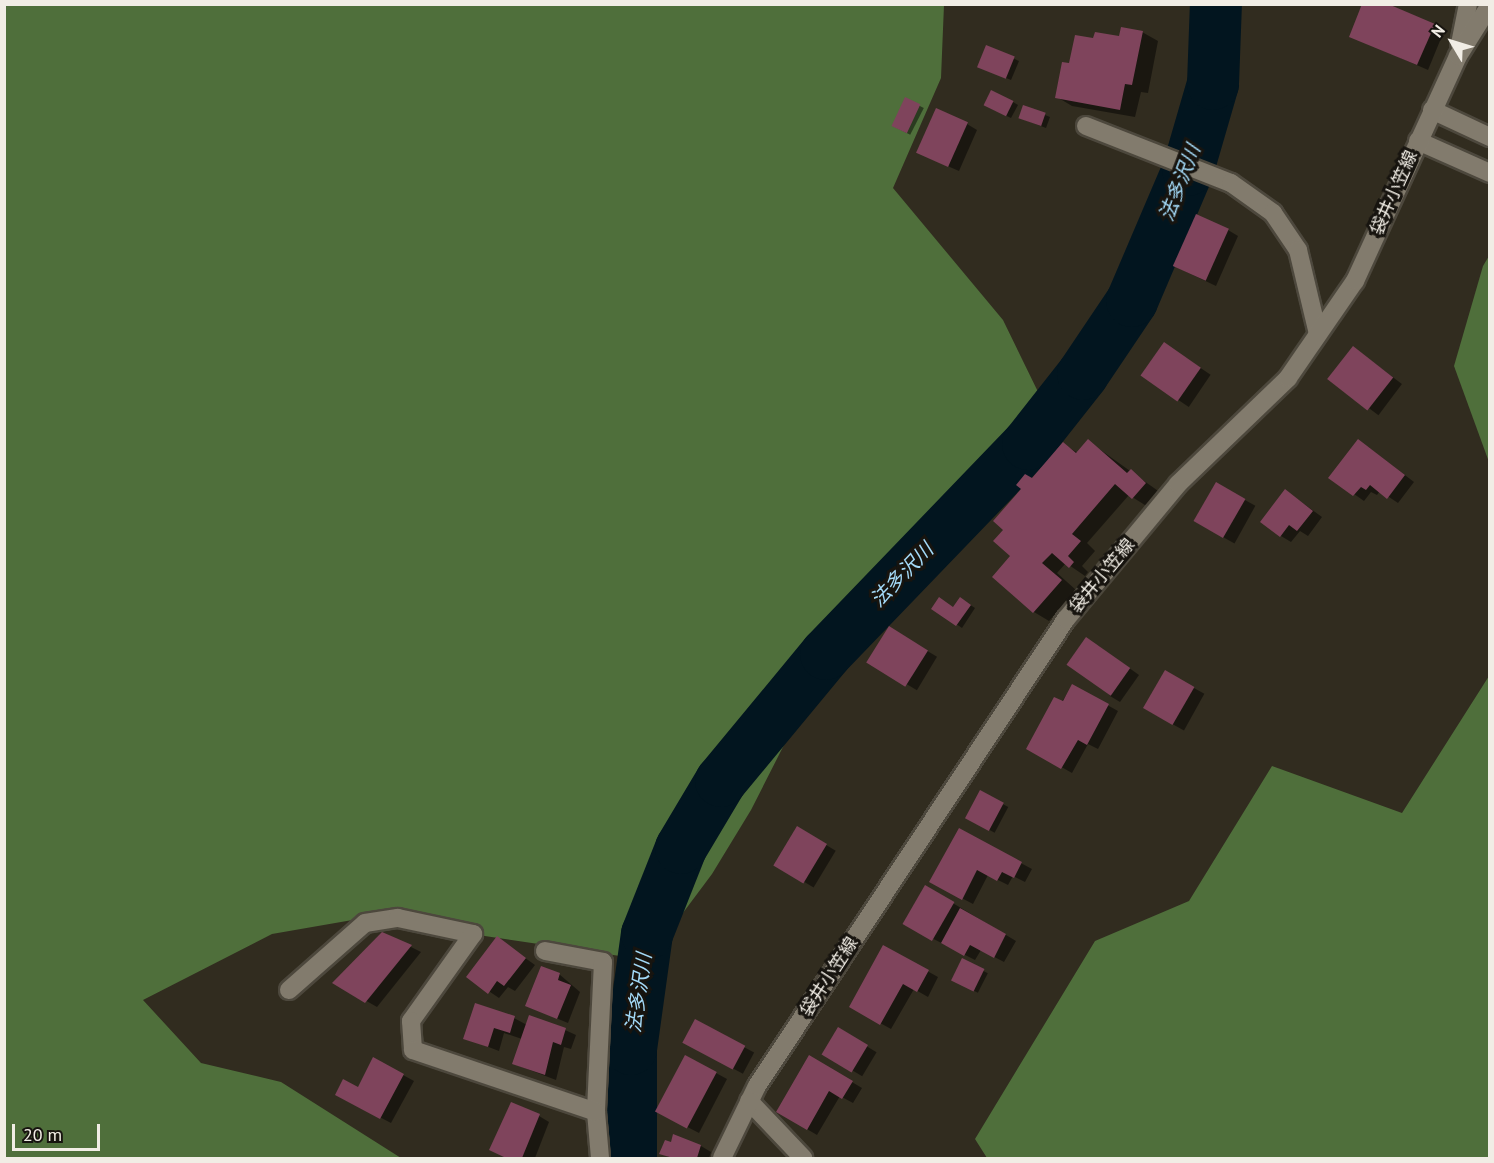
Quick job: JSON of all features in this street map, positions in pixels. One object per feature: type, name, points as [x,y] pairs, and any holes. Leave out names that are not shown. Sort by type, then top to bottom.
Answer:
[{"type":"street","points":[[1458,56],[1468,4]]},
{"type":"street","name":"袋井小笠線","points":[[722,1158],[749,1101],[1066,619],[1178,484],[1288,378],[1355,281],[1458,56],[1490,6]]},
{"type":"street","points":[[1432,110],[1490,137]]},
{"type":"street","points":[[1086,126],[1231,183],[1273,213],[1298,250],[1318,334]]},
{"type":"street","points":[[1418,141],[1490,173]]},
{"type":"street","points":[[289,990],[365,923],[398,918],[473,934],[411,1021],[414,1050],[596,1112]]},
{"type":"street","points":[[545,951],[603,962],[596,1112],[600,1158]]},
{"type":"street","points":[[749,1101],[802,1158]]},
{"type":"green space","points":[[5,5],[944,5],[941,78],[893,188],[1003,320],[1042,400],[824,639],[785,743],[751,810],[712,874],[653,953],[620,956],[364,918],[272,934],[143,1000],[201,1063],[281,1082],[401,1158],[5,1158]]},
{"type":"green space","points":[[1489,256],[1489,462],[1454,366],[1483,266]]},
{"type":"green space","points":[[1489,676],[1489,1158],[987,1158],[975,1139],[1095,941],[1189,901],[1272,766],[1402,813]]},
{"type":"building","points":[[1362,4],[1388,4],[1435,24],[1417,65],[1349,37]]},
{"type":"building","points":[[1121,27],[1143,31],[1132,85],[1125,84],[1120,110],[1055,98],[1062,62],[1069,63],[1075,35],[1093,38],[1095,32],[1119,36]]},
{"type":"building","points":[[986,45],[1015,57],[1006,79],[977,67]]},
{"type":"building","points":[[991,90],[1013,101],[1006,116],[984,105]]},
{"type":"building","points":[[905,97],[920,104],[907,133],[891,126]]},
{"type":"building","points":[[1023,105],[1046,113],[1041,126],[1018,118]]},
{"type":"building","points":[[936,108],[968,122],[948,167],[916,153]]},
{"type":"building","points":[[1196,214],[1229,229],[1206,281],[1173,266]]},
{"type":"building","points":[[1164,342],[1201,368],[1177,401],[1140,376]]},
{"type":"building","points":[[1353,346],[1393,377],[1367,410],[1327,379]]},
{"type":"building","points":[[1088,439],[1127,473],[1131,469],[1146,483],[1132,499],[1115,484],[1072,534],[1081,541],[1068,556],[1074,562],[1069,568],[1052,553],[1042,563],[1062,580],[1033,613],[992,577],[1010,556],[993,541],[1003,530],[993,521],[1021,489],[1016,485],[1025,474],[1032,478],[1063,442],[1076,453]]},
{"type":"building","points":[[1358,439],[1405,475],[1387,499],[1370,485],[1366,490],[1361,487],[1353,496],[1328,478]]},
{"type":"building","points":[[1216,482],[1245,499],[1223,538],[1194,521]]},
{"type":"building","points":[[1285,489],[1313,511],[1297,531],[1289,525],[1280,537],[1260,522]]},
{"type":"building","points":[[939,597],[953,607],[960,597],[971,605],[956,626],[931,609]]},
{"type":"building","points":[[889,626],[928,650],[905,687],[866,662]]},
{"type":"building","points":[[1086,637],[1130,668],[1111,696],[1066,665]]},
{"type":"building","points":[[1165,670],[1194,687],[1172,725],[1143,708]]},
{"type":"building","points":[[1072,684],[1109,704],[1087,745],[1078,740],[1061,769],[1026,749],[1054,697],[1063,701]]},
{"type":"building","points":[[980,790],[1004,803],[989,831],[965,818]]},
{"type":"building","points":[[797,826],[827,844],[803,883],[773,865]]},
{"type":"building","points":[[959,828],[1022,862],[1014,878],[1002,872],[997,881],[977,870],[962,900],[929,882]]},
{"type":"building","points":[[925,885],[954,902],[932,941],[902,924]]},
{"type":"building","points":[[960,908],[1006,934],[994,958],[970,945],[964,956],[941,943]]},
{"type":"building","points":[[382,932],[412,945],[365,1003],[332,983]]},
{"type":"building","points":[[497,936],[526,958],[504,986],[497,981],[488,994],[466,977]]},
{"type":"building","points":[[883,945],[929,970],[917,992],[903,984],[880,1025],[849,1007]]},
{"type":"building","points":[[962,958],[984,969],[974,991],[951,980]]},
{"type":"building","points":[[541,966],[560,973],[558,980],[571,985],[557,1019],[525,1006]]},
{"type":"building","points":[[475,1003],[515,1016],[510,1033],[494,1028],[488,1047],[463,1039]]},
{"type":"building","points":[[529,1015],[566,1028],[561,1045],[553,1042],[545,1075],[512,1064]]},
{"type":"building","points":[[695,1019],[745,1046],[733,1070],[682,1043]]},
{"type":"building","points":[[838,1027],[868,1045],[852,1072],[822,1054]]},
{"type":"building","points":[[685,1055],[717,1072],[687,1128],[655,1112]]},
{"type":"building","points":[[809,1055],[853,1081],[842,1099],[829,1091],[807,1130],[776,1112]]},
{"type":"building","points":[[373,1057],[404,1074],[380,1119],[335,1095],[343,1079],[358,1087]]},
{"type":"building","points":[[511,1102],[540,1114],[522,1158],[506,1158],[489,1150]]},
{"type":"building","points":[[673,1134],[701,1145],[697,1158],[673,1158],[659,1154],[665,1140],[671,1142]]},
{"type":"waterway","name":"法多沢川","points":[[631,1158],[631,1049],[647,934],[681,848],[721,781],[826,654],[1028,444],[1083,374],[1132,301],[1188,170],[1213,84],[1216,4]]}]
